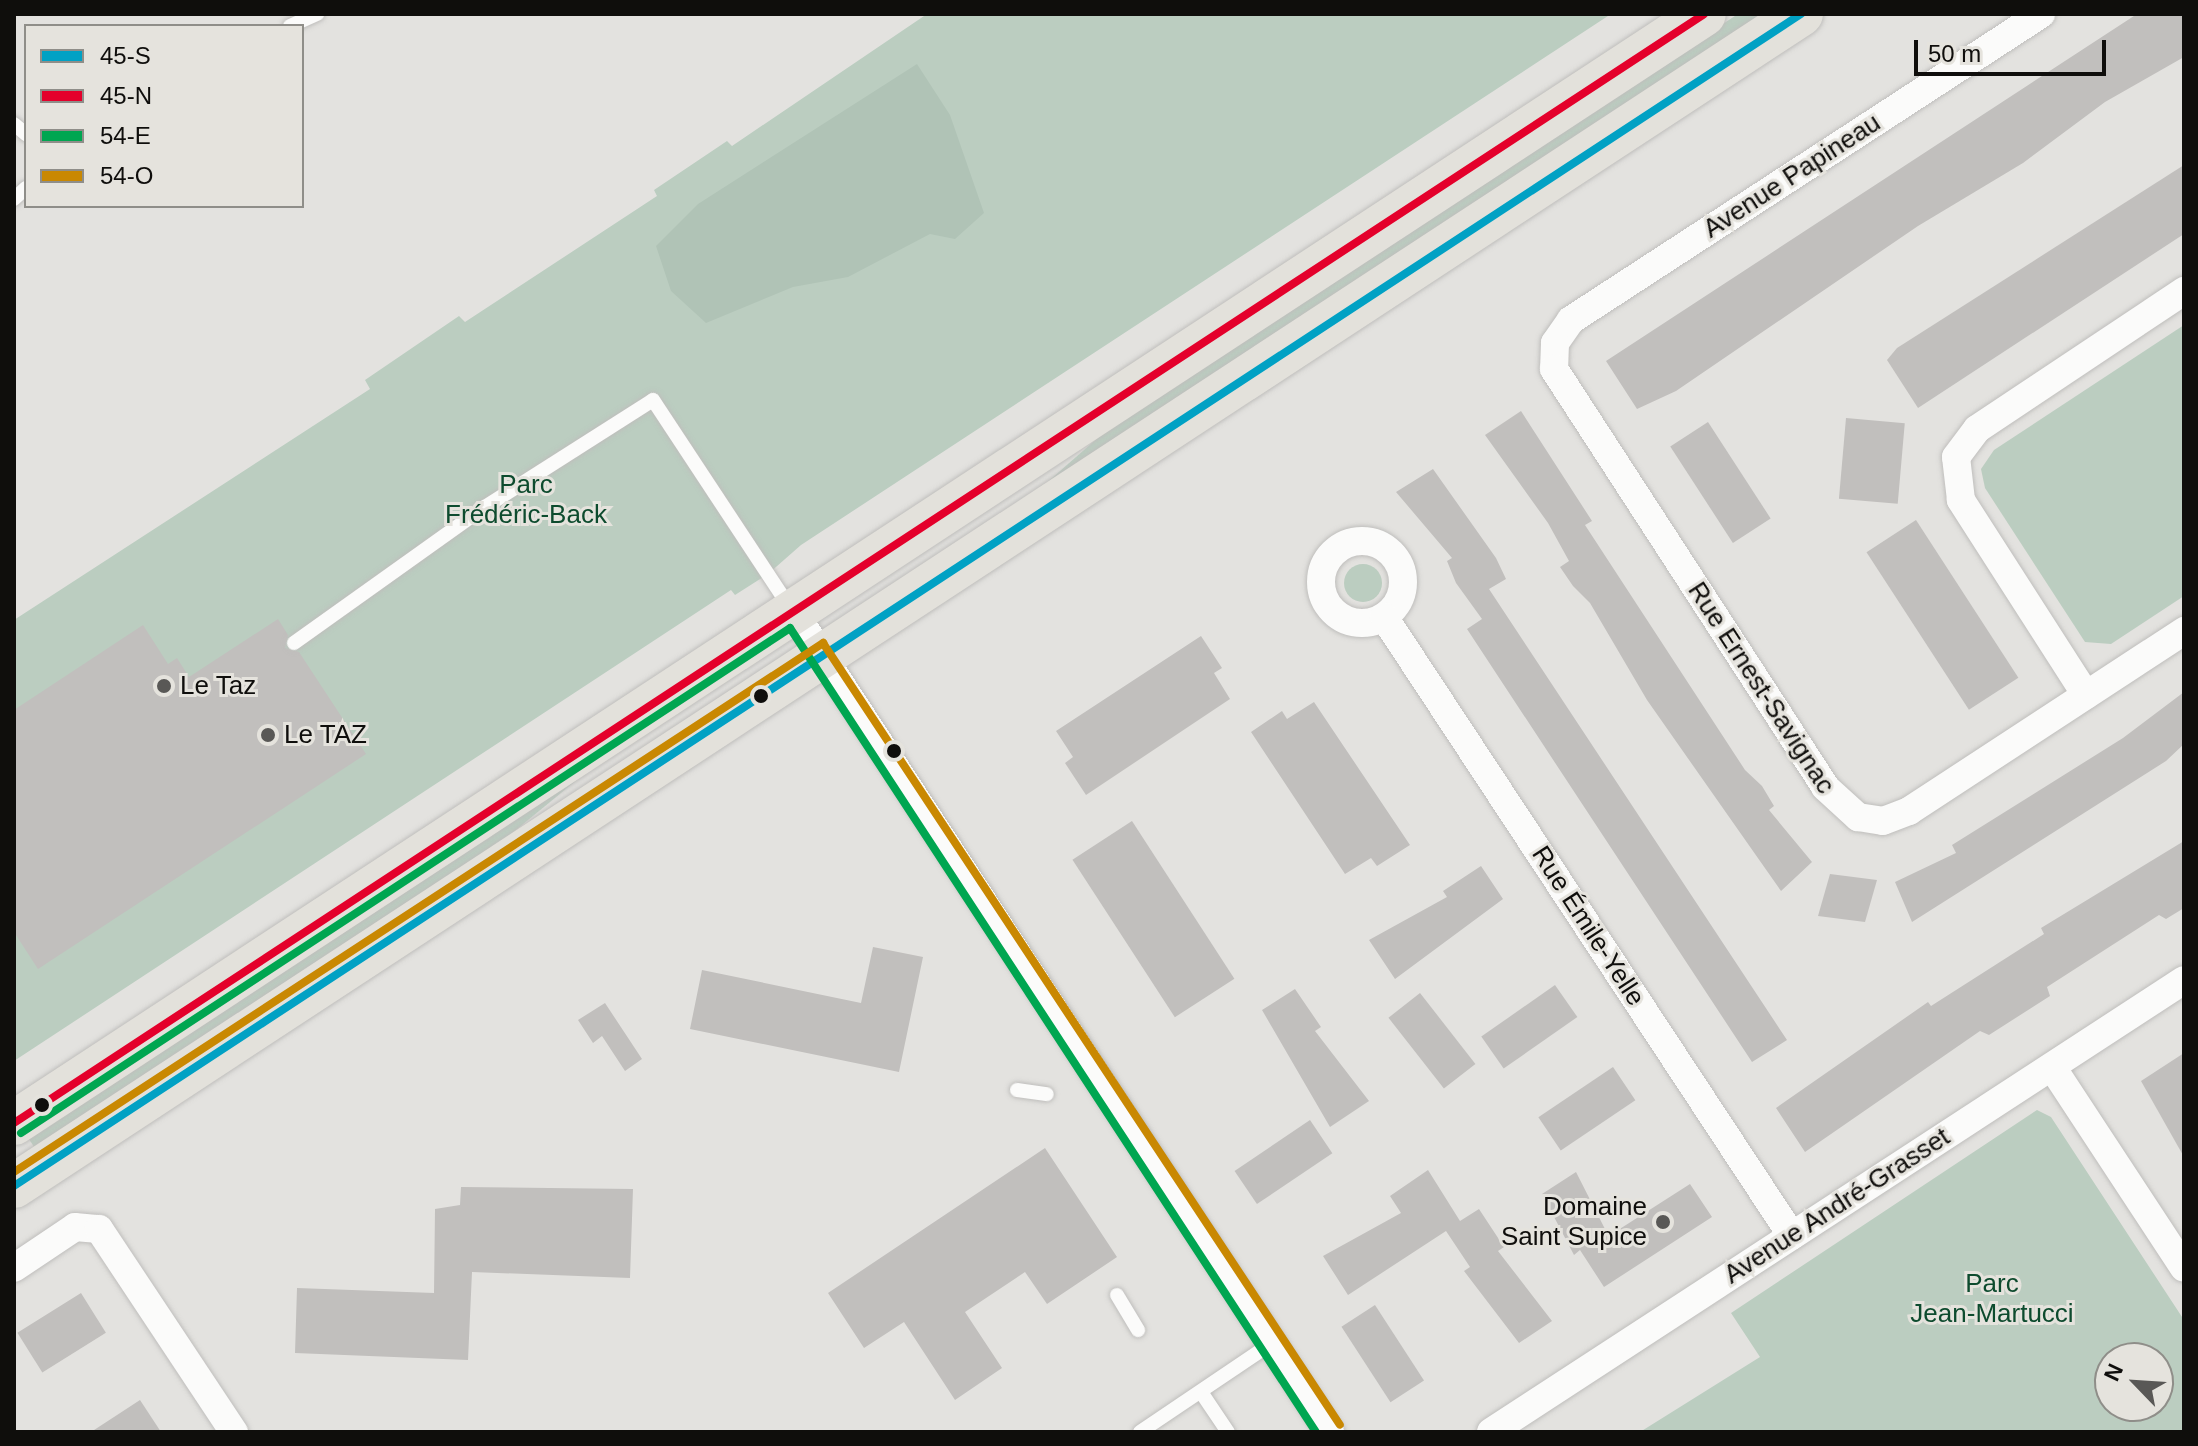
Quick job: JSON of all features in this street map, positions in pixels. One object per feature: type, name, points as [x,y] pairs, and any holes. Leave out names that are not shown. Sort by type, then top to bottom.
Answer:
[{"type":"main road","points":[[14,1123],[1704,14]]},
{"type":"main road","points":[[14,1186],[1801,14]]},
{"type":"street","name":"Avenue Papineau","points":[[1553,347],[1579,314],[2041,14]]},
{"type":"street","points":[[2086,695],[1961,500],[1956,457],[1977,429],[2184,291]]},
{"type":"street","name":"Rue Ernest-Savignac","points":[[1553,347],[1561,383],[1825,787],[1850,814],[1874,821],[1899,816],[2184,631]]},
{"type":"street","points":[[793,611],[1330,1432]]},
{"type":"street","name":"Rue Émile-Yelle","points":[[1384,617],[1792,1236]]},
{"type":"street","name":"Avenue André-Grasset","points":[[1491,1432],[2184,980]]},
{"type":"street","points":[[2052,1067],[2184,1268]]},
{"type":"street","points":[[14,1268],[75,1227],[93,1226],[234,1432]]},
{"type":"lane","points":[[294,24],[317,14]]},
{"type":"lane","points":[[294,643],[485,507],[653,400],[793,611]]},
{"type":"lane","points":[[1017,1090],[1047,1094]]},
{"type":"lane","points":[[1117,1295],[1138,1330]]},
{"type":"lane","points":[[1140,1432],[1272,1343]]},
{"type":"lane","points":[[1201,1392],[1228,1432]]},
{"type":"green space","name":"Parc Frédéric-Back","points":[[927,14],[1611,14],[801,545],[768,574],[735,595],[731,590],[14,1061],[14,620],[370,389],[365,380],[459,316],[465,322],[657,196],[654,190],[727,141],[732,146]]},
{"type":"green space","points":[[1738,14],[1766,14],[1035,493],[1117,421]]},
{"type":"green space","points":[[917,64],[950,115],[984,213],[955,239],[930,234],[848,277],[793,287],[706,323],[671,291],[656,246],[698,204]]},
{"type":"green space","points":[[2184,325],[2184,596],[2111,644],[2085,642],[1985,488],[1981,469],[1994,450]]},
{"type":"green space","points":[[1363,564],[1376,570],[1382,583],[1376,596],[1363,602],[1350,596],[1344,583],[1350,570]]},
{"type":"green space","points":[[578,779],[500,843],[36,1150],[27,1136]]},
{"type":"green space","name":"Parc Jean-Martucci","points":[[2037,1110],[2051,1117],[2184,1320],[2184,1432],[1640,1432],[1760,1357],[1731,1313]]},
{"type":"building","points":[[2137,14],[2184,14],[2184,57],[2105,102],[2023,163],[1918,226],[1676,391],[1637,409],[1606,361]]},
{"type":"building","points":[[2184,165],[2184,234],[1918,408],[1887,360],[1897,348]]},
{"type":"building","points":[[1521,411],[1592,521],[1585,525],[1745,770],[1762,786],[1774,806],[1769,810],[1812,862],[1781,891],[1647,700],[1590,603],[1560,567],[1569,561],[1548,523],[1485,435]]},
{"type":"building","points":[[1846,418],[1905,423],[1898,504],[1839,499]]},
{"type":"building","points":[[1708,422],[1771,518],[1733,543],[1670,447]]},
{"type":"building","points":[[1433,469],[1496,558],[1506,579],[1489,589],[1787,1040],[1752,1062],[1467,629],[1482,619],[1456,583],[1447,561],[1452,558],[1396,492]]},
{"type":"building","points":[[1916,520],[2018,678],[1969,710],[1867,552]]},
{"type":"building","points":[[278,619],[288,635],[285,648],[299,652],[366,754],[38,969],[14,932],[14,710],[143,625],[168,664],[177,658],[189,677]]},
{"type":"building","points":[[1201,636],[1222,668],[1214,673],[1230,699],[1086,795],[1065,763],[1073,757],[1056,731]]},
{"type":"building","points":[[2184,692],[2184,744],[2166,761],[1912,922],[1895,882],[1956,853],[1952,845],[2123,738]]},
{"type":"building","points":[[1314,702],[1410,845],[1377,866],[1371,858],[1345,874],[1251,732],[1282,711],[1287,719]]},
{"type":"building","points":[[1132,821],[1234,979],[1175,1017],[1072,860]]},
{"type":"building","points":[[2184,841],[2184,908],[2166,919],[2159,915],[2047,987],[2050,996],[1989,1035],[1980,1031],[1805,1152],[1776,1108],[1928,1002],[1931,1006],[2044,934],[2041,928]]},
{"type":"building","points":[[1481,866],[1503,899],[1395,979],[1369,940],[1447,897],[1443,891]]},
{"type":"building","points":[[1830,874],[1877,880],[1865,922],[1818,916]]},
{"type":"building","points":[[873,947],[923,957],[899,1072],[690,1029],[702,970],[861,1003]]},
{"type":"building","points":[[1555,985],[1577,1017],[1504,1069],[1481,1037]]},
{"type":"building","points":[[1295,989],[1321,1027],[1315,1031],[1369,1101],[1330,1127],[1262,1010]]},
{"type":"building","points":[[1420,993],[1475,1064],[1444,1089],[1388,1018]]},
{"type":"building","points":[[605,1003],[642,1059],[625,1071],[602,1036],[593,1043],[578,1020]]},
{"type":"building","points":[[2184,1053],[2184,1157],[2141,1081]]},
{"type":"building","points":[[1613,1067],[1635,1100],[1561,1150],[1538,1117]]},
{"type":"building","points":[[1310,1120],[1332,1153],[1257,1204],[1235,1171]]},
{"type":"building","points":[[1045,1148],[1117,1257],[1047,1304],[1025,1272],[965,1312],[1002,1368],[955,1400],[904,1322],[864,1348],[828,1293]]},
{"type":"building","points":[[1428,1170],[1460,1221],[1479,1209],[1504,1247],[1498,1251],[1552,1321],[1519,1343],[1464,1271],[1470,1267],[1446,1231],[1348,1295],[1323,1256],[1401,1213],[1390,1196]]},
{"type":"building","points":[[1576,1172],[1606,1231],[1615,1232],[1690,1184],[1712,1217],[1604,1287],[1580,1250],[1574,1255],[1542,1194]]},
{"type":"building","points":[[461,1187],[633,1189],[630,1278],[472,1272],[468,1360],[295,1353],[297,1288],[434,1293],[435,1209],[460,1205]]},
{"type":"building","points":[[81,1293],[106,1333],[42,1373],[17,1333]]},
{"type":"building","points":[[1375,1305],[1424,1380],[1390,1402],[1341,1327]]},
{"type":"building","points":[[140,1400],[161,1432],[91,1432]]},
{"type":"transit line","name":"45-N","points":[[14,1123],[1704,14]]},
{"type":"transit line","name":"45-S","points":[[14,1186],[1801,14]]},
{"type":"transit line","name":"54-E","points":[[21,1133],[790,628],[1316,1432]]},
{"type":"transit line","name":"54-O","points":[[14,1172],[823,643],[1340,1425]]},
{"type":"place","name":"Le Taz","points":[[164,686]]},
{"type":"place","name":"Le TAZ","points":[[268,735]]},
{"type":"place","name":"Domaine Saint Supice","points":[[1663,1222]]}]
